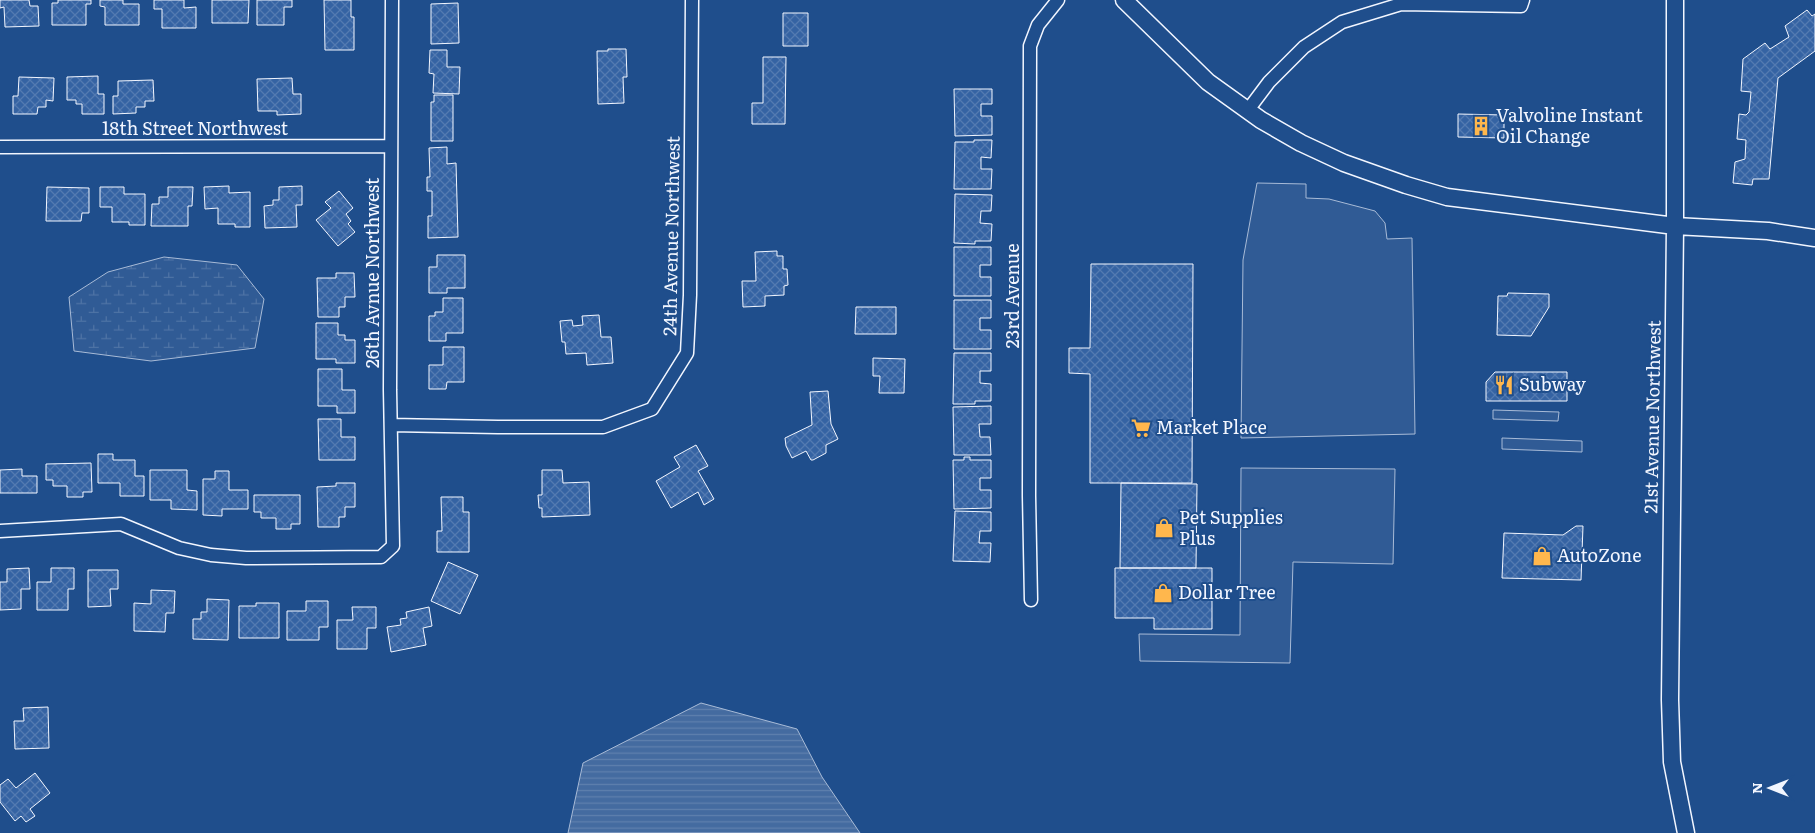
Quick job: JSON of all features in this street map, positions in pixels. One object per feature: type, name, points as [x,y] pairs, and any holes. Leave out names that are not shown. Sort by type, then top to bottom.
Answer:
[{"type":"street","name":"26th Avnue Northwest","points":[[0,531],[121,524],[179,548],[211,555],[246,558],[381,556],[393,546],[391,425],[392,0]]},
{"type":"street","name":"24th Avenue Northwest","points":[[391,425],[603,427],[652,409],[687,353],[690,294],[692,0]]},
{"type":"street","name":"23rd Avenue","points":[[1032,600],[1029,496],[1030,46],[1038,25],[1058,0]]},
{"type":"street","points":[[1124,0],[1208,82],[1248,110],[1301,143],[1344,163],[1406,185],[1447,197],[1675,226],[1768,231],[1815,238]]},
{"type":"street","points":[[1248,110],[1268,82],[1304,47],[1342,22],[1401,4],[1521,6],[1523,0]]},
{"type":"street","name":"21st Avenue Northwest","points":[[1675,0],[1675,226],[1670,700],[1672,762],[1686,833]]},
{"type":"street","name":"18th Street Northwest","points":[[0,147],[391,146]]},
{"type":"green space","points":[[164,257],[237,265],[264,299],[255,348],[151,361],[74,351],[69,297],[108,272]]},
{"type":"shaded area","points":[[1257,183],[1306,184],[1306,198],[1329,199],[1375,211],[1385,223],[1387,239],[1412,238],[1415,434],[1241,438],[1243,260]]},
{"type":"shaded area","points":[[1493,410],[1559,412],[1558,421],[1493,419]]},
{"type":"shaded area","points":[[1502,438],[1582,441],[1582,452],[1502,449]]},
{"type":"shaded area","points":[[1241,468],[1395,469],[1393,564],[1293,562],[1290,663],[1140,661],[1139,634],[1240,635]]},
{"type":"shaded area","points":[[701,703],[797,729],[822,777],[860,833],[568,833],[583,763]]},
{"type":"building","points":[[0,0],[29,0],[30,6],[38,6],[39,26],[5,27],[4,7],[0,8]]},
{"type":"building","points":[[58,0],[91,0],[91,4],[86,4],[86,25],[52,25],[52,3],[58,3]]},
{"type":"building","points":[[100,0],[123,0],[123,4],[139,4],[139,25],[105,25],[105,7],[100,6]]},
{"type":"building","points":[[154,0],[184,0],[184,8],[196,7],[196,28],[162,28],[162,9],[154,9]]},
{"type":"building","points":[[212,0],[249,0],[248,23],[212,23]]},
{"type":"building","points":[[257,0],[292,0],[292,7],[284,7],[284,25],[257,25]]},
{"type":"building","points":[[324,0],[351,0],[351,17],[354,17],[354,50],[325,50]]},
{"type":"building","points":[[458,3],[459,43],[431,44],[431,4]]},
{"type":"building","points":[[1807,10],[1812,16],[1815,14],[1815,51],[1778,78],[1769,179],[1753,179],[1752,185],[1733,183],[1735,162],[1745,159],[1746,140],[1737,139],[1739,114],[1746,115],[1749,112],[1751,92],[1741,91],[1743,59],[1765,43],[1770,49],[1789,37],[1785,26]]},
{"type":"building","points":[[783,13],[808,13],[808,46],[783,46]]},
{"type":"building","points":[[608,49],[626,49],[627,77],[623,77],[624,103],[598,104],[597,51],[608,51]]},
{"type":"building","points":[[430,50],[447,50],[447,67],[460,67],[459,94],[433,93],[434,74],[429,73]]},
{"type":"building","points":[[763,57],[786,57],[785,124],[752,124],[752,103],[763,103]]},
{"type":"building","points":[[98,76],[98,94],[104,94],[104,114],[82,114],[82,104],[76,104],[76,100],[67,100],[67,77]]},
{"type":"building","points":[[19,77],[54,78],[53,101],[46,100],[46,107],[38,107],[37,114],[13,114],[13,96],[18,96]]},
{"type":"building","points":[[292,78],[293,94],[301,94],[301,114],[277,115],[277,111],[258,111],[257,79]]},
{"type":"building","points":[[153,80],[154,101],[145,101],[145,107],[136,107],[136,113],[113,114],[113,96],[118,96],[118,81]]},
{"type":"building","points":[[954,89],[992,89],[992,104],[981,104],[981,116],[992,116],[992,135],[955,136]]},
{"type":"building","points":[[434,95],[453,95],[453,141],[431,141],[431,102],[434,102]]},
{"type":"building","name":"Valvoline Instant Oil Change","points":[[1458,114],[1504,115],[1504,138],[1458,137]]},
{"type":"building","points":[[974,140],[992,140],[991,158],[981,157],[981,169],[992,169],[991,189],[954,189],[955,142],[974,142]]},
{"type":"building","points":[[447,147],[447,164],[456,163],[458,237],[428,238],[428,216],[432,216],[432,191],[427,191],[427,177],[430,177],[429,148]]},
{"type":"building","points":[[229,186],[229,193],[250,192],[250,227],[235,227],[235,224],[218,224],[218,208],[205,209],[204,187]]},
{"type":"building","points":[[302,186],[302,205],[296,205],[297,227],[265,228],[264,206],[273,205],[273,200],[279,200],[279,187]]},
{"type":"building","points":[[47,187],[89,188],[89,213],[82,213],[81,221],[46,221]]},
{"type":"building","points":[[100,187],[124,187],[124,194],[145,194],[145,225],[129,225],[129,222],[112,222],[112,207],[100,207]]},
{"type":"building","points":[[168,187],[193,187],[192,206],[188,206],[188,226],[151,226],[152,204],[159,204],[159,197],[168,197]]},
{"type":"building","points":[[339,191],[353,208],[346,214],[351,221],[348,224],[355,232],[338,246],[316,220],[331,208],[325,202]]},
{"type":"building","points":[[955,194],[992,195],[991,211],[981,211],[980,223],[992,224],[991,241],[975,241],[975,244],[954,243]]},
{"type":"building","points":[[954,247],[991,247],[991,265],[980,265],[980,277],[991,277],[991,296],[954,296]]},
{"type":"building","points":[[777,251],[777,256],[783,256],[783,269],[787,269],[788,285],[784,286],[784,295],[765,296],[765,306],[743,307],[742,281],[756,281],[755,252]]},
{"type":"building","points":[[437,255],[465,255],[465,288],[447,288],[447,293],[429,293],[429,267],[437,267]]},
{"type":"building","name":"Market Place","points":[[1091,264],[1193,264],[1192,483],[1090,483],[1090,374],[1069,373],[1069,348],[1090,348]]},
{"type":"building","points":[[336,273],[354,273],[355,297],[345,297],[345,307],[339,307],[339,317],[318,317],[317,278],[336,278]]},
{"type":"building","points":[[1508,293],[1549,294],[1549,307],[1531,336],[1497,335],[1498,296],[1507,296]]},
{"type":"building","points":[[443,298],[463,298],[463,333],[446,333],[446,341],[429,341],[429,316],[435,316],[435,312],[443,312]]},
{"type":"building","points":[[954,300],[991,300],[991,318],[980,318],[980,330],[991,330],[991,349],[954,349]]},
{"type":"building","points":[[856,307],[896,307],[896,334],[855,334]]},
{"type":"building","points":[[599,315],[601,337],[611,337],[613,363],[587,365],[586,353],[566,354],[565,342],[562,342],[560,321],[572,320],[573,326],[583,325],[582,316]]},
{"type":"building","points":[[316,323],[338,323],[338,335],[345,335],[345,340],[355,340],[355,363],[336,363],[336,359],[316,359]]},
{"type":"building","points":[[443,347],[464,347],[464,382],[447,382],[446,389],[429,389],[429,365],[443,365]]},
{"type":"building","points":[[954,353],[991,353],[991,371],[980,371],[980,383],[991,384],[991,401],[975,401],[975,404],[953,404]]},
{"type":"building","points":[[873,358],[905,359],[904,393],[879,393],[880,376],[873,376]]},
{"type":"building","points":[[318,369],[342,369],[342,390],[355,390],[355,413],[337,413],[337,406],[318,406]]},
{"type":"building","points":[[1495,372],[1567,372],[1567,401],[1486,401],[1486,382]]},
{"type":"building","points":[[828,391],[831,424],[838,439],[826,445],[826,453],[813,460],[811,460],[806,451],[792,458],[786,446],[785,438],[812,425],[810,392]]},
{"type":"building","points":[[991,406],[991,424],[979,424],[980,437],[990,437],[991,455],[954,455],[953,407]]},
{"type":"building","points":[[318,419],[341,419],[341,437],[355,437],[355,460],[319,460]]},
{"type":"building","points":[[696,445],[708,466],[698,471],[714,499],[704,505],[698,492],[671,508],[656,481],[680,467],[674,457]]},
{"type":"building","points":[[98,454],[113,454],[113,460],[135,460],[135,476],[144,476],[144,496],[120,496],[120,483],[98,483]]},
{"type":"building","points":[[964,457],[970,457],[970,460],[991,460],[991,478],[980,478],[980,490],[991,490],[991,508],[954,509],[953,460],[964,460]]},
{"type":"building","points":[[91,463],[92,492],[83,492],[83,497],[67,497],[67,486],[53,486],[53,480],[46,480],[46,464]]},
{"type":"building","points":[[22,469],[22,476],[37,476],[37,493],[0,493],[0,470]]},
{"type":"building","points":[[150,470],[187,470],[187,490],[197,491],[197,510],[171,509],[171,500],[150,500]]},
{"type":"building","points":[[542,470],[562,470],[563,483],[589,482],[590,515],[542,517],[542,508],[539,508],[538,495],[542,495]]},
{"type":"building","points":[[215,471],[229,471],[229,490],[248,490],[248,509],[222,509],[222,516],[203,515],[203,479],[215,479]]},
{"type":"building","points":[[336,483],[355,483],[355,507],[345,507],[345,517],[339,517],[339,527],[318,527],[317,487],[336,486]]},
{"type":"building","points":[[1121,483],[1197,484],[1196,568],[1120,568]]},
{"type":"building","points":[[254,495],[300,495],[300,524],[291,524],[291,529],[276,529],[276,518],[261,518],[261,512],[254,512]]},
{"type":"building","points":[[441,497],[463,497],[463,512],[469,512],[469,552],[437,552],[437,531],[442,531]]},
{"type":"building","points":[[955,511],[991,512],[991,531],[980,531],[979,543],[991,543],[990,562],[953,561]]},
{"type":"building","name":"AutoZone","points":[[1576,526],[1583,526],[1581,580],[1502,578],[1504,533],[1563,535]]},
{"type":"building","points":[[448,562],[478,575],[460,614],[431,601]]},
{"type":"building","points":[[29,568],[30,589],[21,589],[21,609],[0,610],[0,582],[7,582],[7,569]]},
{"type":"building","points":[[51,568],[74,568],[74,589],[68,589],[68,610],[37,610],[37,582],[51,582]]},
{"type":"building","name":"Dollar Tree","points":[[1115,568],[1212,568],[1212,629],[1154,629],[1154,618],[1115,618]]},
{"type":"building","points":[[88,570],[118,570],[118,589],[110,589],[111,606],[88,607]]},
{"type":"building","points":[[151,590],[175,591],[174,613],[166,613],[165,632],[134,631],[134,603],[151,604]]},
{"type":"building","points":[[207,599],[229,600],[228,640],[193,639],[193,619],[201,619],[201,612],[207,612]]},
{"type":"building","points":[[306,601],[328,601],[328,627],[319,627],[319,640],[287,640],[287,611],[306,611]]},
{"type":"building","points":[[256,603],[279,603],[279,638],[239,638],[239,606],[256,606]]},
{"type":"building","points":[[352,607],[376,607],[376,628],[367,628],[367,649],[337,649],[337,620],[353,620]]},
{"type":"building","points":[[429,607],[432,626],[423,628],[426,645],[391,652],[387,627],[401,625],[400,619],[407,618],[406,612]]},
{"type":"building","points":[[48,707],[49,748],[15,749],[14,721],[24,721],[23,708]]},
{"type":"building","points":[[35,773],[50,793],[30,809],[35,816],[26,822],[21,816],[15,821],[0,802],[0,785],[8,779],[16,788]]},
{"type":"place","name":"Valvoline Instant Oil Change","points":[[1481,126]]},
{"type":"place","name":"Subway","points":[[1504,385]]},
{"type":"place","name":"Market Place","points":[[1141,428]]},
{"type":"place","name":"Pet Supplies Plus","points":[[1164,528]]},
{"type":"place","name":"AutoZone","points":[[1542,556]]},
{"type":"place","name":"Dollar Tree","points":[[1163,593]]}]
